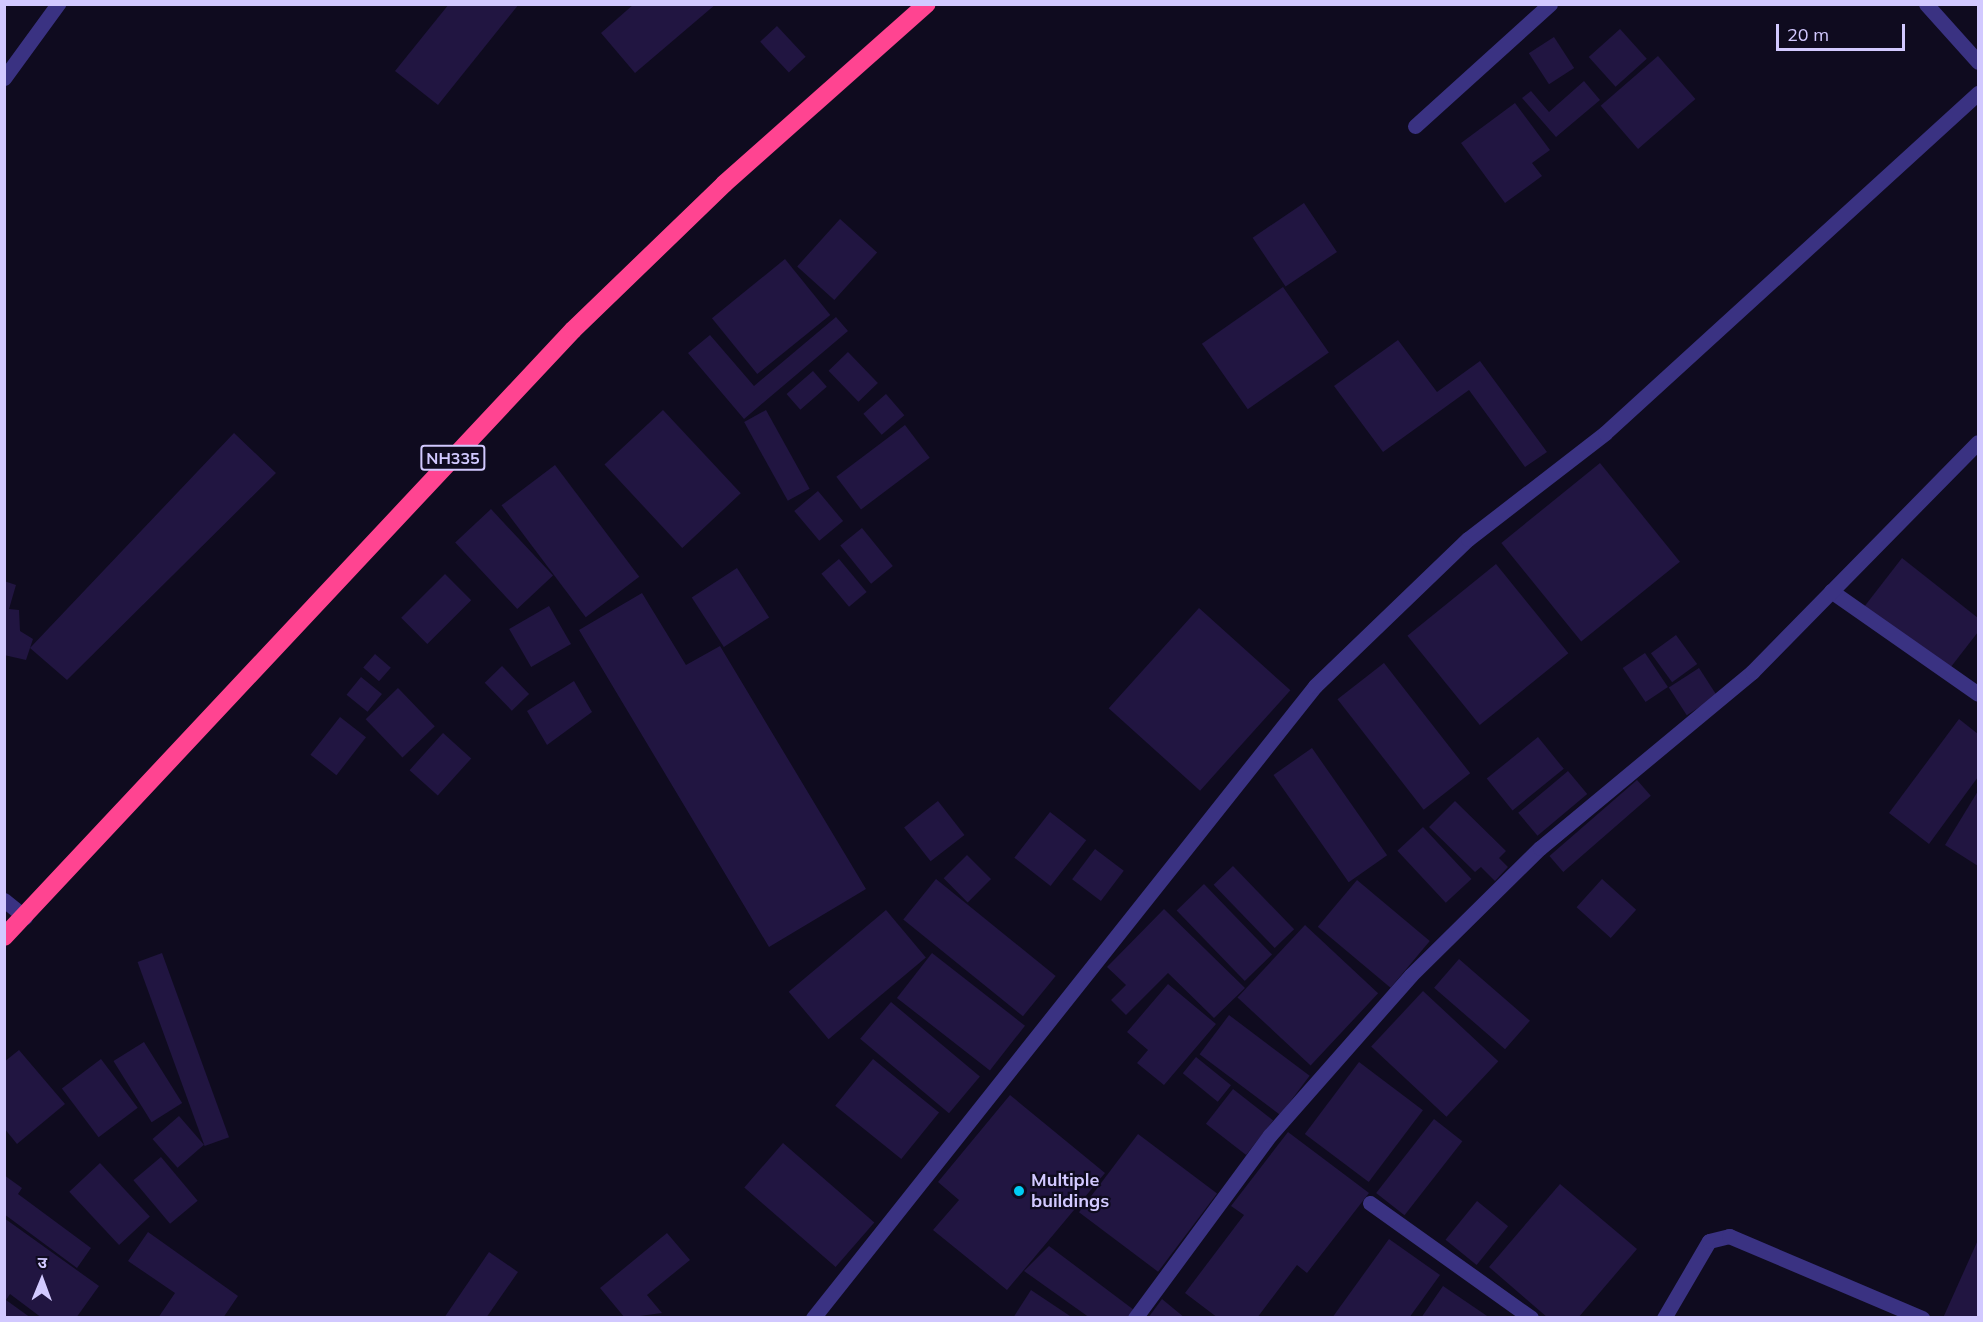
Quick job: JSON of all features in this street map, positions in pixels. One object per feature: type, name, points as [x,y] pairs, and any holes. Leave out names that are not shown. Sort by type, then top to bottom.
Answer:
[{"type":"highway","name":"NH335","points":[[4,937],[573,330],[724,184],[927,4]]},
{"type":"street","points":[[4,78],[58,4]]},
{"type":"street","points":[[1415,126],[1550,4]]},
{"type":"street","points":[[1926,4],[1978,62]]},
{"type":"street","points":[[813,1317],[1315,686],[1468,539],[1614,426],[1978,93]]},
{"type":"street","points":[[1135,1317],[1270,1135],[1412,975],[1540,848],[1752,672],[1978,442]]},
{"type":"street","points":[[1831,591],[1978,694]]},
{"type":"street","points":[[4,900],[25,917]]},
{"type":"street","points":[[1370,1203],[1531,1317]]},
{"type":"street","points":[[1664,1317],[1709,1241],[1728,1236],[1922,1317]]},
{"type":"building","points":[[449,4],[519,4],[438,105],[395,71]]},
{"type":"building","points":[[634,4],[716,4],[635,73],[601,33]]},
{"type":"building","points":[[777,26],[806,57],[789,72],[760,42]]},
{"type":"building","points":[[1620,29],[1647,59],[1616,87],[1589,57]]},
{"type":"building","points":[[1554,37],[1574,68],[1549,84],[1529,53]]},
{"type":"building","points":[[1658,56],[1695,99],[1638,149],[1601,106]]},
{"type":"building","points":[[1584,81],[1600,100],[1556,137],[1522,98],[1531,91],[1549,112]]},
{"type":"building","points":[[1515,103],[1550,150],[1532,163],[1542,176],[1505,203],[1461,143]]},
{"type":"building","points":[[1304,203],[1337,252],[1286,287],[1253,238]]},
{"type":"building","points":[[840,219],[877,252],[834,300],[797,267]]},
{"type":"building","points":[[785,259],[830,315],[757,374],[712,318]]},
{"type":"building","points":[[1283,287],[1329,353],[1248,409],[1202,344]]},
{"type":"building","points":[[836,317],[848,331],[744,419],[688,353],[710,335],[754,386]]},
{"type":"building","points":[[1398,340],[1437,392],[1480,361],[1547,452],[1525,467],[1469,390],[1383,452],[1334,386]]},
{"type":"building","points":[[848,352],[878,383],[858,402],[829,371]]},
{"type":"building","points":[[813,371],[827,387],[800,410],[787,394]]},
{"type":"building","points":[[886,394],[904,415],[882,435],[863,414]]},
{"type":"building","points":[[663,410],[741,493],[682,548],[604,465]]},
{"type":"building","points":[[766,410],[810,489],[788,501],[744,422]]},
{"type":"building","points":[[905,425],[930,458],[861,510],[836,477]]},
{"type":"building","points":[[234,433],[276,473],[67,680],[30,648]]},
{"type":"building","points":[[1600,463],[1680,562],[1581,642],[1501,543]]},
{"type":"building","points":[[555,465],[639,577],[586,617],[501,505]]},
{"type":"building","points":[[818,491],[843,521],[819,541],[794,511]]},
{"type":"building","points":[[491,509],[553,576],[517,609],[455,542]]},
{"type":"building","points":[[862,528],[893,566],[871,584],[840,546]]},
{"type":"building","points":[[1902,558],[1978,618],[1978,632],[1947,672],[1864,607]]},
{"type":"building","points":[[839,559],[867,592],[849,607],[821,574]]},
{"type":"building","points":[[1496,564],[1568,653],[1480,725],[1407,636]]},
{"type":"building","points":[[737,568],[769,617],[724,647],[692,597]]},
{"type":"building","points":[[445,574],[471,600],[427,644],[401,618]]},
{"type":"building","points":[[4,581],[16,585],[9,609],[19,610],[20,631],[33,639],[26,660],[4,655]]},
{"type":"building","points":[[642,593],[686,665],[720,646],[866,889],[769,947],[579,630]]},
{"type":"building","points":[[549,606],[571,644],[531,667],[509,629]]},
{"type":"building","points":[[1199,608],[1290,690],[1200,791],[1109,708]]},
{"type":"building","points":[[1676,635],[1697,664],[1672,682],[1651,653]]},
{"type":"building","points":[[1645,653],[1668,687],[1646,702],[1623,668]]},
{"type":"building","points":[[375,654],[391,668],[379,681],[363,668]]},
{"type":"building","points":[[1384,663],[1470,773],[1424,810],[1338,699]]},
{"type":"building","points":[[502,666],[529,694],[512,711],[485,683]]},
{"type":"building","points":[[1699,668],[1717,696],[1687,715],[1669,688]]},
{"type":"building","points":[[361,677],[382,694],[368,712],[347,695]]},
{"type":"building","points":[[574,681],[592,712],[547,745],[527,711]]},
{"type":"building","points":[[398,688],[435,726],[402,757],[366,719]]},
{"type":"building","points":[[340,717],[366,737],[336,775],[310,755]]},
{"type":"building","points":[[1959,719],[1978,734],[1978,777],[1929,844],[1889,813]]},
{"type":"building","points":[[443,733],[471,758],[438,796],[410,770]]},
{"type":"building","points":[[1538,737],[1564,769],[1513,810],[1487,779]]},
{"type":"building","points":[[1312,748],[1387,855],[1349,882],[1273,775]]},
{"type":"building","points":[[1568,771],[1587,794],[1537,836],[1518,813]]},
{"type":"building","points":[[1637,780],[1651,796],[1563,872],[1549,856]]},
{"type":"building","points":[[1978,791],[1978,866],[1945,845]]},
{"type":"building","points":[[938,801],[964,835],[931,861],[904,827]]},
{"type":"building","points":[[1455,801],[1506,851],[1499,858],[1508,867],[1495,881],[1481,867],[1475,872],[1429,827]]},
{"type":"building","points":[[1050,812],[1086,840],[1051,886],[1014,858]]},
{"type":"building","points":[[1423,827],[1471,879],[1446,903],[1397,851]]},
{"type":"building","points":[[1095,849],[1124,871],[1101,901],[1072,879]]},
{"type":"building","points":[[967,855],[991,879],[968,902],[944,878]]},
{"type":"building","points":[[1233,866],[1294,929],[1275,948],[1214,885]]},
{"type":"building","points":[[936,879],[1056,976],[1023,1016],[903,919]]},
{"type":"building","points":[[1602,879],[1636,910],[1611,938],[1577,907]]},
{"type":"building","points":[[1357,880],[1430,941],[1391,988],[1318,927]]},
{"type":"building","points":[[1204,884],[1272,954],[1245,981],[1177,910]]},
{"type":"building","points":[[1164,909],[1245,988],[1214,1018],[1168,973],[1126,1015],[1111,1000],[1126,985],[1107,967]]},
{"type":"building","points":[[886,910],[926,957],[829,1039],[789,992]]},
{"type":"building","points":[[1305,925],[1378,993],[1311,1066],[1237,997]]},
{"type":"building","points":[[162,953],[229,1137],[205,1146],[138,962]]},
{"type":"building","points":[[932,953],[1025,1026],[990,1071],[897,998]]},
{"type":"building","points":[[1459,959],[1530,1021],[1505,1049],[1434,988]]},
{"type":"building","points":[[1168,984],[1216,1024],[1164,1085],[1137,1063],[1148,1050],[1127,1032]]},
{"type":"building","points":[[1423,991],[1498,1061],[1446,1117],[1371,1047]]},
{"type":"building","points":[[891,1002],[980,1077],[949,1113],[860,1039]]},
{"type":"building","points":[[1229,1015],[1310,1076],[1280,1115],[1200,1054]]},
{"type":"building","points":[[144,1042],[182,1103],[152,1122],[113,1061]]},
{"type":"building","points":[[19,1050],[65,1104],[17,1144],[4,1128],[4,1062]]},
{"type":"building","points":[[1196,1057],[1231,1085],[1218,1102],[1183,1073]]},
{"type":"building","points":[[101,1059],[138,1108],[99,1137],[62,1088]]},
{"type":"building","points":[[873,1059],[939,1112],[901,1159],[835,1106]]},
{"type":"building","points":[[1359,1062],[1423,1110],[1369,1182],[1305,1134]]},
{"type":"building","points":[[1233,1089],[1273,1120],[1246,1155],[1206,1124]]},
{"type":"building","name":"Multiple buildings","points":[[1010,1095],[1105,1173],[1007,1290],[933,1230],[959,1200],[938,1182]]},
{"type":"building","points":[[179,1116],[204,1145],[178,1168],[153,1139]]},
{"type":"building","points":[[1434,1119],[1462,1141],[1404,1215],[1376,1193]]},
{"type":"building","points":[[1288,1132],[1369,1193],[1307,1273],[1297,1265],[1257,1318],[1218,1318],[1185,1293],[1244,1215],[1231,1206]]},
{"type":"building","points":[[1138,1134],[1217,1194],[1158,1272],[1079,1212]]},
{"type":"building","points":[[783,1143],[874,1222],[836,1267],[744,1188]]},
{"type":"building","points":[[161,1157],[198,1201],[170,1224],[133,1180]]},
{"type":"building","points":[[100,1163],[150,1216],[119,1245],[69,1192]]},
{"type":"building","points":[[4,1175],[22,1188],[18,1194],[91,1248],[77,1268],[4,1214]]},
{"type":"building","points":[[1560,1184],[1637,1249],[1578,1318],[1548,1318],[1489,1267]]},
{"type":"building","points":[[1477,1201],[1508,1226],[1477,1265],[1446,1240]]},
{"type":"building","points":[[4,1218],[99,1286],[76,1318],[42,1318],[10,1294],[6,1300],[31,1318],[4,1318]]},
{"type":"building","points":[[148,1232],[238,1296],[223,1318],[158,1318],[175,1293],[128,1261]]},
{"type":"building","points":[[667,1233],[690,1260],[647,1295],[662,1313],[625,1318],[600,1288]]},
{"type":"building","points":[[1389,1239],[1440,1275],[1409,1318],[1332,1318]]},
{"type":"building","points":[[1978,1240],[1978,1318],[1943,1318]]},
{"type":"building","points":[[1049,1246],[1134,1310],[1128,1318],[1090,1318],[1024,1271]]},
{"type":"building","points":[[489,1252],[518,1272],[486,1318],[444,1318]]},
{"type":"building","points":[[1443,1286],[1490,1318],[1421,1318]]},
{"type":"building","points":[[1031,1290],[1073,1318],[1013,1318]]},
{"type":"building","points":[[1162,1299],[1185,1318],[1148,1318]]},
{"type":"place","name":"Multiple buildings","points":[[1019,1191]]}]
